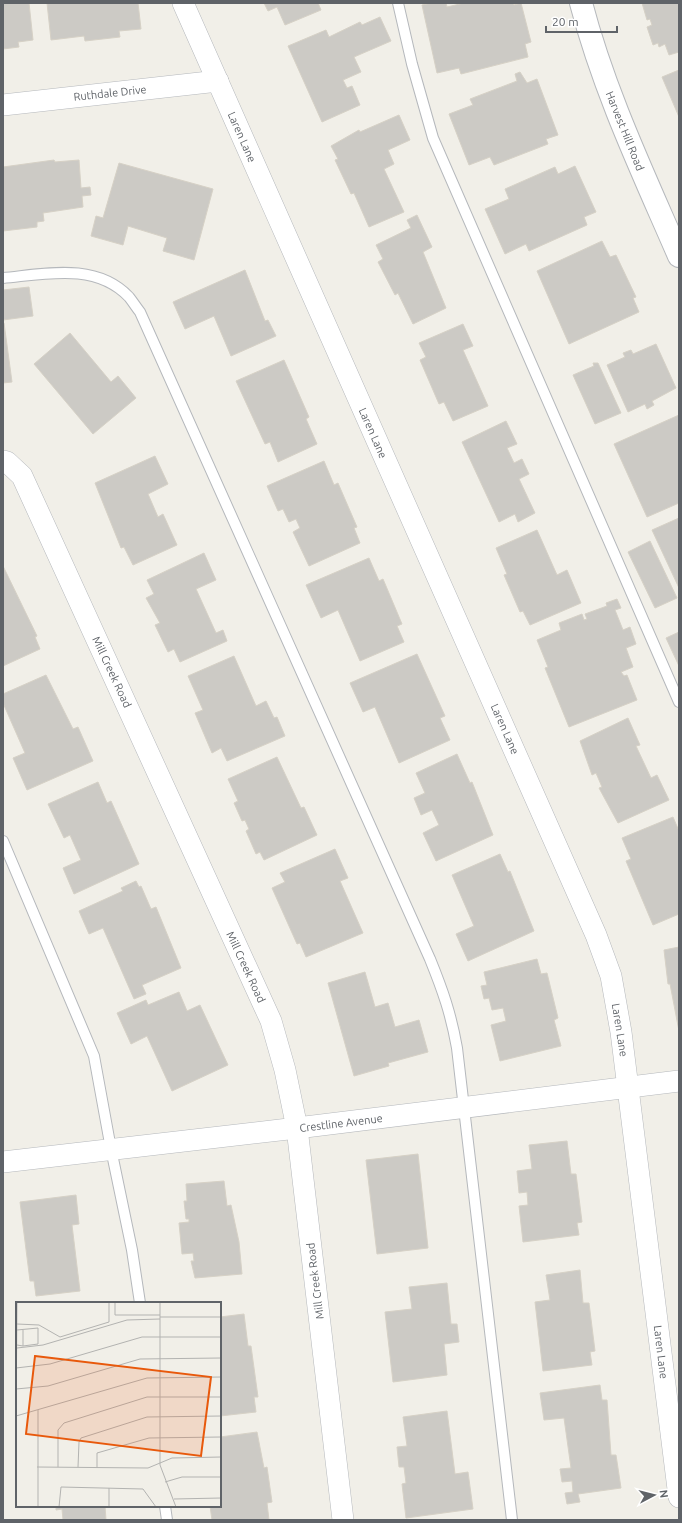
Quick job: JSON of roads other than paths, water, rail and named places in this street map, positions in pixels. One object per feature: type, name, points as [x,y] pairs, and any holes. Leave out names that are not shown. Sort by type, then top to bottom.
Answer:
[{"type":"street","name":"Laren Lane","points":[[183,3],[596,935],[611,976],[621,1032],[679,1497]]},
{"type":"street","name":"Harvest Hill Road","points":[[580,3],[600,68],[623,129],[679,256]]},
{"type":"street","name":"Ruthdale Drive","points":[[3,105],[218,81]]},
{"type":"street","name":"Mill Creek Road","points":[[3,461],[7,462],[22,476],[271,1022],[285,1070],[297,1128],[343,1520]]},
{"type":"street","name":"Crestline Avenue","points":[[3,1162],[297,1128],[679,1081]]},
{"type":"lane","points":[[398,3],[412,64],[433,138],[679,702]]},
{"type":"lane","points":[[3,278],[63,273],[94,276],[113,284],[129,297],[140,312],[430,959],[453,1023],[512,1520]]},
{"type":"lane","points":[[3,841],[94,1056],[132,1250],[140,1302]]},
{"type":"lane","points":[[165,1507],[167,1520]]}]
